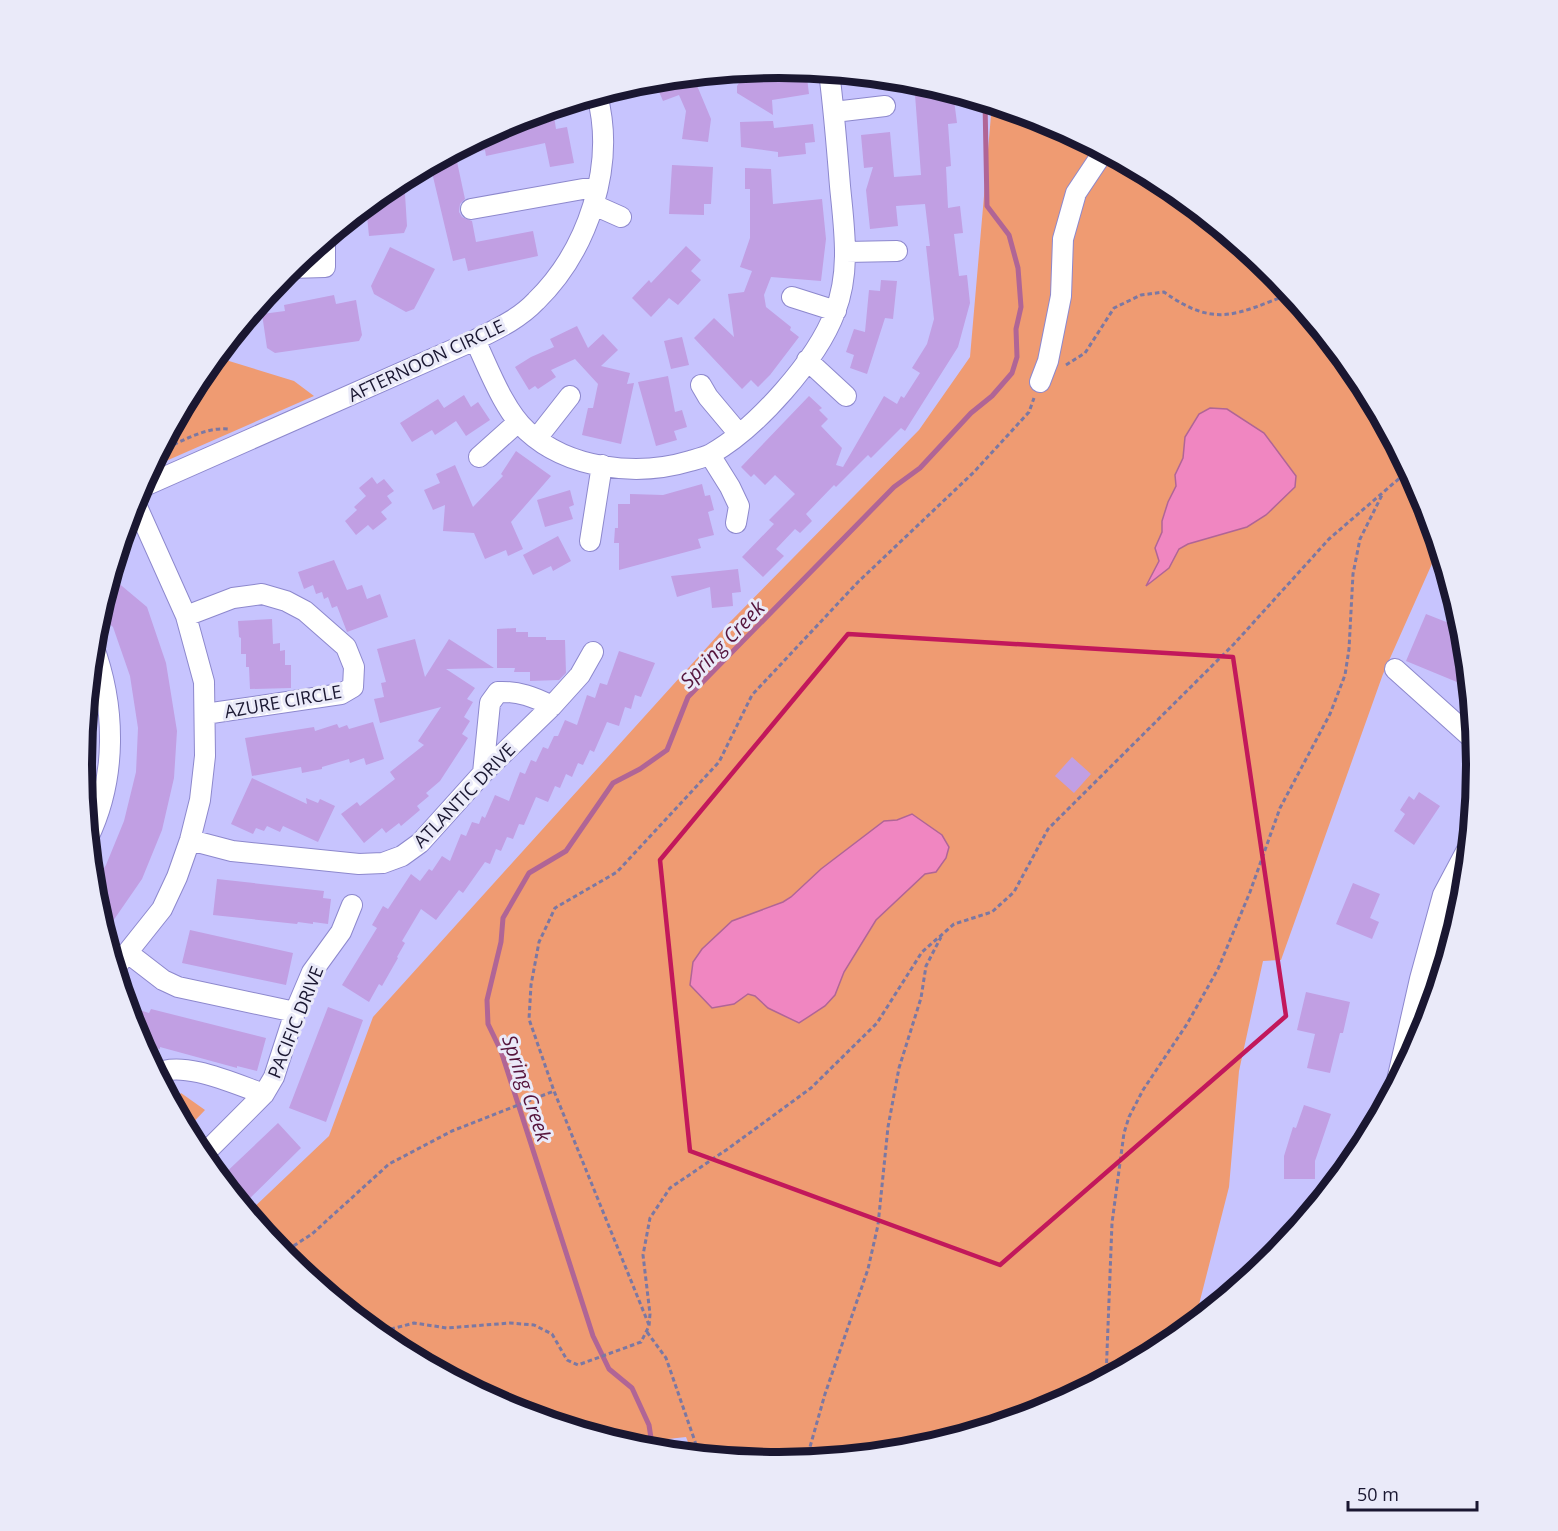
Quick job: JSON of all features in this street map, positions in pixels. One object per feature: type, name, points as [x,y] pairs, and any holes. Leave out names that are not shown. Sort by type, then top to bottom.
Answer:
[{"type":"street","points":[[475,340],[496,387],[518,422],[537,438],[575,459],[602,465],[657,469],[710,455],[739,434],[783,391],[825,335],[843,286],[846,252],[831,80]]},
{"type":"street","name":"AFTERNOON CIRCLE","points":[[153,482],[475,340],[504,326],[537,301],[553,282],[576,246],[596,197],[604,138],[599,102]]},
{"type":"street","points":[[834,112],[885,106]]},
{"type":"street","points":[[1040,382],[1048,361],[1061,296],[1063,239],[1076,193],[1100,158]]},
{"type":"street","points":[[471,209],[584,189],[621,216]]},
{"type":"street","points":[[306,268],[326,267],[326,249]]},
{"type":"street","points":[[846,252],[897,251]]},
{"type":"street","points":[[792,297],[836,310]]},
{"type":"street","points":[[807,360],[846,396]]},
{"type":"street","points":[[702,386],[708,397],[739,434]]},
{"type":"street","points":[[537,438],[570,396]]},
{"type":"street","points":[[479,457],[518,422]]},
{"type":"street","points":[[710,455],[739,506],[736,523]]},
{"type":"street","points":[[590,541],[602,465]]},
{"type":"street","points":[[121,962],[162,909],[177,877],[190,840],[200,800],[205,756],[204,682],[186,616],[140,513]]},
{"type":"street","name":"AZURE CIRCLE","points":[[186,616],[233,598],[262,594],[286,601],[305,611],[346,647],[354,667],[353,687],[341,694],[205,714]]},
{"type":"street","name":"ATLANTIC DRIVE","points":[[190,840],[232,851],[359,864],[383,863],[402,856],[420,843],[483,773],[552,706],[580,675],[593,652]]},
{"type":"street","points":[[94,825],[109,771],[111,727],[99,665]]},
{"type":"street","points":[[1395,669],[1465,732]]},
{"type":"street","points":[[483,773],[490,703],[498,693],[512,692],[532,696],[552,706]]},
{"type":"street","points":[[1417,1022],[1430,981],[1443,895],[1459,864]]},
{"type":"street","name":"PACIFIC DRIVE","points":[[209,1149],[264,1094],[274,1077],[295,1012],[312,972],[341,932],[351,905]]},
{"type":"street","points":[[128,953],[163,980],[178,987],[295,1012]]},
{"type":"street","points":[[163,1072],[173,1068],[190,1070],[264,1094]]},
{"type":"path","points":[[649,1326],[554,1091],[529,1019],[531,986],[539,942],[555,908],[617,872],[719,762],[752,695],[858,582],[982,464],[1029,412],[1040,382],[1085,353],[1114,308],[1141,295],[1164,292],[1185,306],[1216,316],[1239,313],[1282,297]]},
{"type":"path","points":[[170,446],[217,428],[238,430]]},
{"type":"path","points":[[387,1330],[414,1323],[447,1328],[510,1323],[534,1325],[552,1334],[567,1360],[578,1365],[641,1342],[649,1326],[650,1314],[643,1255],[650,1218],[670,1188],[811,1089],[877,1023],[922,952],[954,924],[992,912],[1014,892],[1048,829],[1234,644],[1329,539],[1402,476]]},
{"type":"path","points":[[1106,1370],[1112,1223],[1124,1133],[1143,1090],[1187,1024],[1218,969],[1250,892],[1280,808],[1330,714],[1345,675],[1349,649],[1353,574],[1360,539],[1383,492]]},
{"type":"path","points":[[808,1452],[825,1394],[868,1269],[878,1225],[888,1127],[899,1068],[921,998],[926,966],[942,934]]},
{"type":"path","points":[[290,1248],[312,1234],[389,1164],[452,1131],[554,1091]]},
{"type":"path","points":[[647,1332],[666,1358],[697,1448]]},
{"type":"highlighted area","points":[[848,634],[1233,657],[1286,1016],[1000,1265],[690,1151],[660,860]]},
{"type":"shaded area","points":[[991,111],[1042,130],[1123,170],[1198,220],[1265,279],[1324,347],[1351,384],[1374,422],[1396,461],[1414,502],[1434,559],[1383,674],[1281,960],[1263,961],[1239,1071],[1229,1187],[1197,1312],[1123,1361],[1042,1401],[957,1430],[869,1447],[824,1452],[779,1453],[734,1452],[690,1447],[686,1437],[645,1440],[558,1417],[516,1401],[435,1361],[360,1311],[293,1252],[253,1208],[329,1136],[373,1017],[728,624],[919,430],[970,357]]},
{"type":"shaded area","points":[[225,359],[294,381],[314,396],[161,463],[207,384]]},
{"type":"shaded area","points":[[1210,408],[1227,409],[1264,433],[1296,476],[1295,487],[1266,515],[1247,527],[1188,544],[1179,549],[1169,568],[1146,586],[1159,561],[1155,548],[1162,532],[1162,521],[1168,502],[1176,486],[1175,475],[1183,458],[1185,437],[1199,414]]},
{"type":"shaded area","points":[[912,814],[942,835],[949,847],[946,858],[936,872],[925,874],[876,920],[844,972],[835,995],[825,1006],[799,1023],[768,1008],[755,996],[748,994],[734,1004],[712,1008],[690,985],[693,962],[702,949],[732,921],[783,902],[821,869],[884,821],[897,820]]},
{"type":"shaded area","points":[[181,1093],[205,1110],[193,1123],[177,1097]]},
{"type":"building","points":[[742,79],[807,79],[809,94],[772,100],[773,115],[737,93],[737,86]]},
{"type":"building","points":[[696,83],[711,119],[708,142],[682,139],[686,111],[679,95],[663,101],[658,89]]},
{"type":"building","points":[[915,91],[954,100],[957,123],[948,124],[951,166],[946,167],[948,208],[960,206],[963,233],[954,234],[959,276],[967,275],[970,303],[958,347],[905,431],[901,428],[871,458],[868,455],[836,487],[834,485],[806,514],[812,521],[800,533],[795,529],[776,549],[784,556],[763,577],[742,557],[774,524],[769,520],[795,494],[775,475],[765,485],[754,474],[751,477],[741,467],[809,396],[822,408],[819,410],[828,419],[821,426],[842,448],[836,465],[843,467],[884,396],[897,404],[901,396],[904,398],[920,373],[912,368],[927,344],[934,319],[926,246],[930,246],[925,204],[896,206],[898,226],[870,229],[866,190],[873,167],[864,168],[861,135],[890,132],[894,177],[921,175]]},
{"type":"building","points":[[554,116],[556,129],[567,127],[574,163],[550,167],[545,143],[486,156],[485,150],[463,155],[516,130]]},
{"type":"building","points":[[773,121],[774,128],[813,124],[815,142],[805,143],[806,154],[778,157],[778,152],[741,147],[740,122]]},
{"type":"building","points":[[456,159],[465,199],[460,204],[459,212],[462,217],[472,221],[476,242],[533,231],[538,256],[468,271],[465,258],[453,261],[432,172]]},
{"type":"building","points":[[672,165],[713,167],[711,204],[704,204],[704,215],[669,214]]},
{"type":"building","points":[[745,168],[771,169],[773,204],[822,199],[826,239],[821,281],[771,277],[764,295],[766,307],[791,327],[790,330],[799,337],[758,387],[751,380],[742,389],[694,338],[714,318],[734,337],[728,294],[744,292],[752,271],[740,267],[750,238],[750,189],[745,189]]},
{"type":"building","points":[[405,189],[407,226],[404,233],[369,236],[367,215]]},
{"type":"building","points":[[686,246],[701,260],[691,271],[701,280],[678,305],[669,298],[651,317],[632,298],[649,280],[651,283]]},
{"type":"building","points":[[390,247],[435,269],[414,309],[406,312],[374,294],[371,286]]},
{"type":"building","points":[[881,280],[897,281],[893,319],[885,318],[867,374],[850,368],[854,355],[846,352],[854,329],[865,332],[869,290],[880,291]]},
{"type":"building","points":[[334,295],[336,304],[356,300],[362,335],[359,341],[275,353],[267,348],[262,314],[285,311],[284,305]]},
{"type":"building","points":[[577,326],[588,348],[603,334],[618,350],[601,366],[630,373],[627,384],[634,383],[621,444],[582,435],[588,408],[593,408],[598,384],[575,359],[551,370],[556,377],[538,389],[535,386],[529,390],[515,367],[554,347],[550,339]]},
{"type":"building","points":[[682,337],[689,365],[671,369],[664,341]]},
{"type":"building","points":[[668,376],[675,412],[682,410],[687,427],[674,431],[677,440],[656,446],[638,382]]},
{"type":"building","points":[[464,395],[471,407],[478,402],[490,420],[466,436],[456,421],[435,435],[432,430],[412,442],[400,423],[438,399],[444,408]]},
{"type":"building","points":[[516,451],[551,476],[511,522],[523,549],[508,556],[506,550],[485,559],[474,533],[443,531],[445,505],[433,510],[424,490],[440,483],[436,474],[455,465],[473,507],[503,476],[501,474]]},
{"type":"building","points":[[372,477],[377,484],[384,479],[394,491],[387,496],[392,503],[381,512],[387,519],[373,530],[368,525],[356,535],[345,521],[357,510],[354,507],[366,496],[359,488]]},
{"type":"building","points":[[702,484],[705,496],[710,495],[714,510],[708,512],[714,535],[698,539],[701,548],[619,570],[619,543],[614,543],[615,528],[618,528],[618,504],[630,504],[630,494],[663,495]]},
{"type":"building","points":[[570,490],[574,505],[569,507],[573,519],[545,527],[537,500]]},
{"type":"building","points":[[558,536],[571,561],[553,571],[551,566],[533,575],[523,555]]},
{"type":"building","points":[[334,560],[347,590],[362,585],[367,599],[380,594],[388,617],[347,632],[337,606],[332,608],[328,597],[324,599],[322,592],[316,594],[313,585],[304,589],[298,572]]},
{"type":"building","points":[[738,569],[741,592],[732,593],[733,606],[712,608],[710,587],[677,597],[671,576]]},
{"type":"building","points":[[117,582],[147,607],[166,663],[177,731],[174,778],[162,830],[142,879],[111,924],[100,874],[124,821],[136,772],[138,728],[130,676],[113,627],[107,622]]},
{"type":"building","points":[[1426,614],[1451,624],[1462,684],[1406,661]]},
{"type":"building","points":[[272,619],[273,644],[280,643],[280,651],[285,650],[285,665],[291,665],[291,688],[250,689],[249,667],[246,667],[246,654],[241,654],[238,621]]},
{"type":"building","points":[[516,628],[516,632],[528,632],[528,637],[565,640],[566,673],[559,680],[530,681],[530,672],[514,672],[515,668],[497,668],[497,629]]},
{"type":"building","points":[[415,639],[425,677],[449,639],[494,668],[446,669],[475,688],[467,699],[473,702],[464,717],[470,721],[462,734],[468,738],[440,781],[426,793],[429,796],[417,806],[420,810],[401,826],[399,823],[386,833],[382,828],[364,843],[341,814],[357,802],[360,806],[395,779],[390,772],[424,745],[418,741],[441,707],[380,723],[374,699],[384,697],[381,683],[386,682],[377,649]]},
{"type":"building","points":[[619,651],[655,663],[641,697],[635,695],[631,709],[625,707],[619,726],[607,722],[594,752],[590,750],[583,765],[578,763],[572,777],[566,774],[560,788],[555,786],[548,802],[536,797],[524,825],[519,824],[513,839],[507,837],[501,851],[496,849],[490,864],[485,862],[463,893],[459,890],[436,920],[421,909],[402,941],[405,943],[398,958],[382,986],[379,984],[369,1002],[342,985],[377,928],[372,925],[383,906],[388,909],[411,874],[420,881],[429,869],[432,871],[442,856],[450,861],[461,834],[466,836],[472,822],[479,824],[482,816],[485,818],[495,795],[509,801],[520,772],[525,774],[531,760],[536,762],[543,747],[548,749],[554,736],[558,736],[565,720],[577,725],[587,695],[595,698],[600,683],[607,685]]},
{"type":"building","points":[[373,722],[384,759],[366,765],[364,758],[350,763],[349,759],[322,767],[322,769],[302,773],[301,767],[252,776],[245,738],[314,727],[315,731],[337,724],[339,728],[347,725],[349,729]]},
{"type":"building","points":[[1072,757],[1091,774],[1074,793],[1055,776]]},
{"type":"building","points":[[252,778],[307,804],[306,798],[318,803],[320,799],[335,806],[318,842],[283,826],[280,832],[267,826],[264,831],[256,828],[253,834],[231,824]]},
{"type":"building","points":[[1419,792],[1440,806],[1414,845],[1394,831],[1405,814],[1400,810],[1409,796],[1414,800]]},
{"type":"building","points":[[217,879],[324,891],[323,898],[331,899],[328,924],[298,922],[297,924],[213,915]]},
{"type":"building","points":[[1353,883],[1380,894],[1370,918],[1379,922],[1372,939],[1336,924]]},
{"type":"building","points":[[190,930],[293,953],[286,985],[182,963]]},
{"type":"building","points":[[1306,992],[1350,1002],[1330,1073],[1307,1068],[1315,1034],[1297,1030]]},
{"type":"building","points":[[328,1007],[363,1020],[326,1122],[289,1108]]},
{"type":"building","points":[[137,1009],[149,1013],[151,1009],[266,1038],[257,1071],[237,1066],[237,1068],[160,1047],[160,1049],[152,1047]]},
{"type":"building","points":[[1304,1105],[1331,1114],[1315,1161],[1315,1179],[1284,1179],[1284,1156],[1293,1127],[1296,1128]]},
{"type":"building","points":[[278,1123],[301,1148],[247,1201],[226,1173]]},
{"type":"waterway","name":"Spring Creek","points":[[651,1441],[649,1425],[632,1388],[609,1369],[593,1336],[501,1051],[488,1024],[487,1000],[501,942],[503,918],[529,873],[566,851],[613,783],[640,769],[667,750],[688,697],[894,487],[920,468],[1012,373],[1017,357],[1016,329],[1021,307],[1018,268],[1009,235],[987,206],[985,110]]}]
